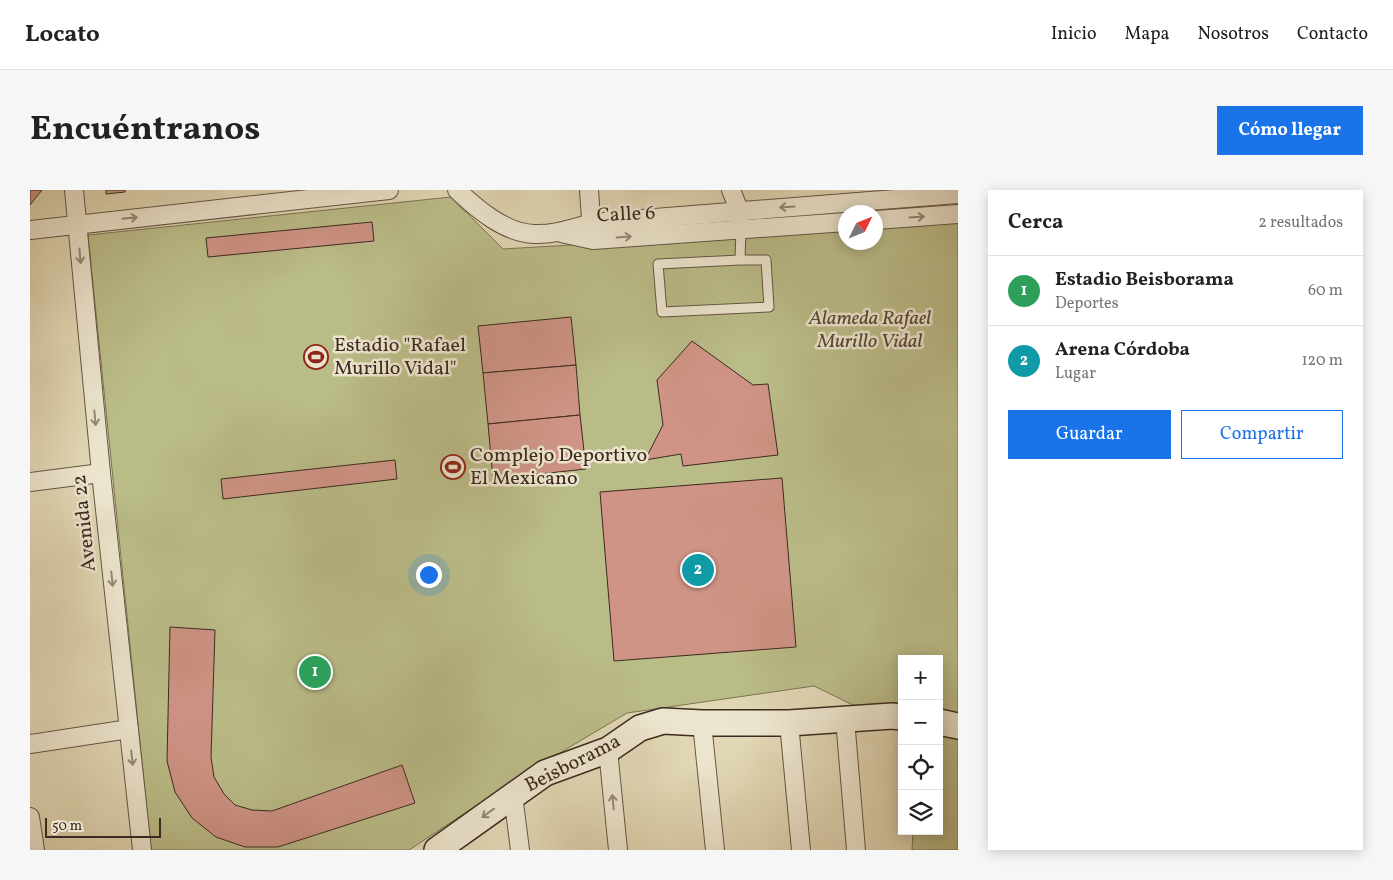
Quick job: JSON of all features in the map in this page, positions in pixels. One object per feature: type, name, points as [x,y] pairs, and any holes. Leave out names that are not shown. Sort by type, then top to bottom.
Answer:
[{"type":"street","name":"Avenida 22","points":[[74,190],[101,473],[142,850]]},
{"type":"street","points":[[30,230],[270,196],[389,190]]},
{"type":"street","name":"Calle 6","points":[[457,190],[487,215],[513,229],[533,234],[592,231],[741,229],[838,223]]},
{"type":"street","points":[[589,190],[592,231]]},
{"type":"street","points":[[731,190],[739,210],[741,229]]},
{"type":"street","name":"Calle 6","points":[[592,231],[739,210],[958,194]]},
{"type":"street","points":[[883,219],[958,214]]},
{"type":"street","points":[[30,482],[101,473]]},
{"type":"street","name":"Beisborama","points":[[436,850],[545,773],[608,750],[640,728],[663,721],[789,723],[898,717]]},
{"type":"street","points":[[846,719],[856,850]]},
{"type":"street","points":[[702,723],[714,850]]},
{"type":"street","points":[[789,723],[801,850]]},
{"type":"street","points":[[943,723],[958,726]]},
{"type":"street","points":[[30,744],[129,729]]},
{"type":"street","points":[[608,750],[618,850]]},
{"type":"street","points":[[513,795],[520,850]]},
{"type":"street","points":[[30,817],[35,850]]},
{"type":"lane","points":[[740,260],[741,229]]},
{"type":"lane","points":[[740,260],[766,260],[769,307],[662,312],[658,264],[740,260]]},
{"type":"green space","name":"Complejo Deportivo El Mexicano","points":[[451,197],[465,212],[468,211],[468,214],[503,249],[838,229],[838,250],[883,250],[883,226],[958,221],[958,850],[912,850],[913,835],[943,835],[943,655],[898,655],[898,727],[814,686],[627,713],[521,776],[409,850],[151,850],[88,235]]},
{"type":"building","points":[[30,190],[42,190],[30,205]]},
{"type":"building","points":[[106,190],[125,190],[125,192],[106,194]]},
{"type":"building","points":[[372,222],[374,241],[208,257],[206,238]]},
{"type":"building","points":[[571,317],[576,365],[483,373],[478,326]]},
{"type":"building","points":[[692,341],[753,385],[768,384],[778,455],[683,466],[681,454],[645,460],[663,425],[657,380]]},
{"type":"building","points":[[576,365],[580,415],[488,424],[483,373]]},
{"type":"building","points":[[580,415],[586,469],[493,479],[488,424]]},
{"type":"building","points":[[395,460],[397,479],[223,499],[221,479]]},
{"type":"building","points":[[782,478],[796,647],[614,661],[600,492]]},
{"type":"building","points":[[170,627],[215,630],[211,757],[214,777],[224,794],[235,805],[252,810],[272,811],[402,765],[415,803],[278,847],[245,847],[216,837],[192,818],[175,792],[167,761]]},
{"type":"place","name":"Estadio \"Rafael Murillo Vidal\"","points":[[316,357]]},
{"type":"place","name":"Complejo Deportivo El Mexicano","points":[[453,467]]},
{"type":"place","name":"Arena Córdoba","points":[[698,570]]},
{"type":"place","name":"Estadio Beisborama","points":[[315,672]]},
{"type":"park label","name":"Alameda Rafael Murillo Vidal","points":[[870,330]]}]
